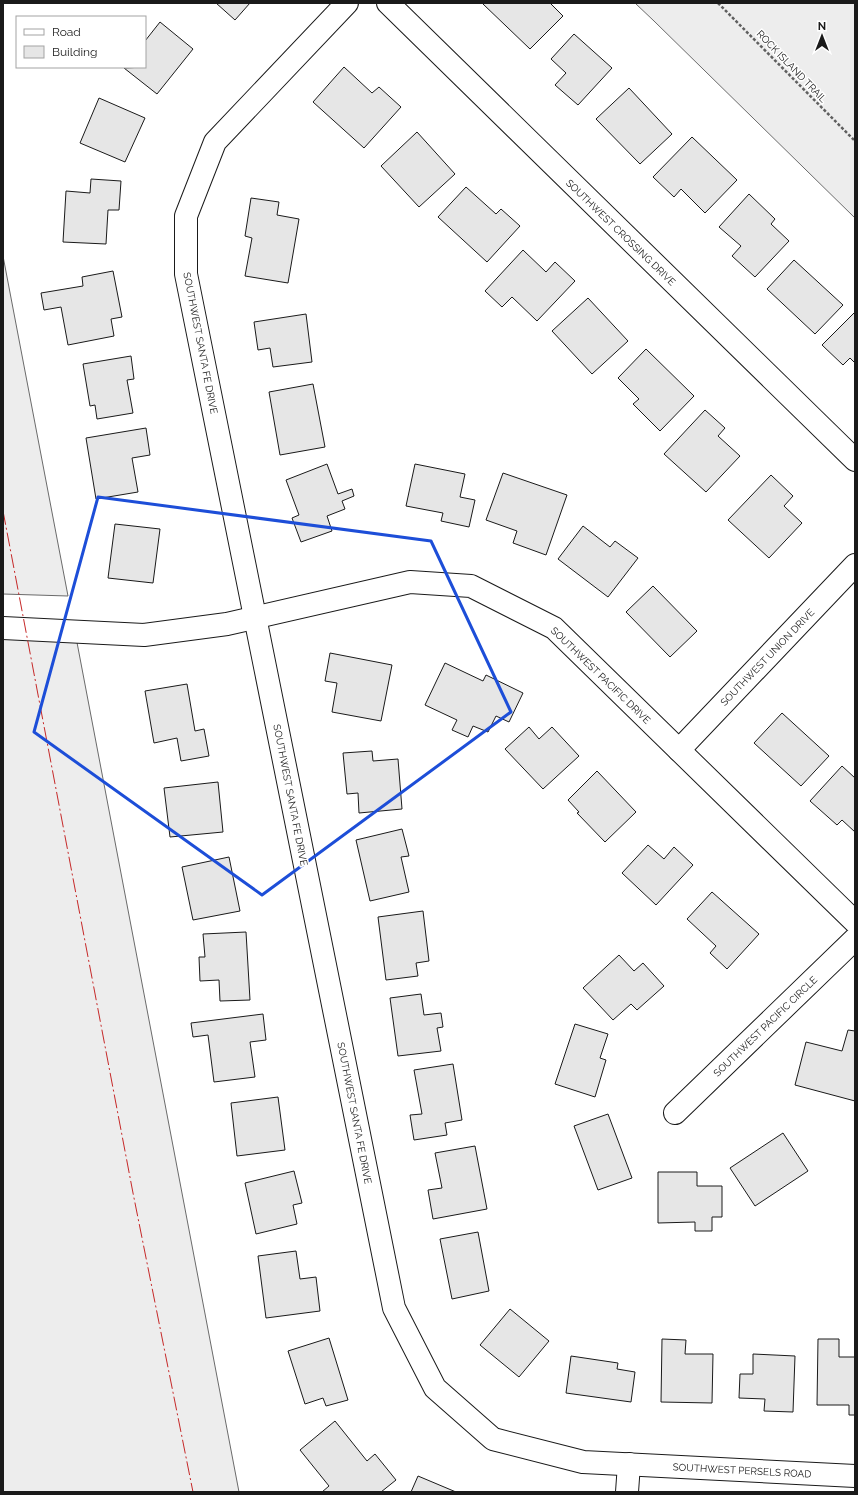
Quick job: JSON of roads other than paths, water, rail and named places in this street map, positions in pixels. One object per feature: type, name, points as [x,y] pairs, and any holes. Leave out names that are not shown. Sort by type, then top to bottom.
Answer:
[{"type":"street","name":"SOUTHWEST SANTA FE DRIVE","points":[[347,3],[215,142],[186,216],[186,274],[394,1308],[435,1388],[493,1439],[583,1462],[629,1464]]},
{"type":"street","name":"SOUTHWEST CROSSING DRIVE","points":[[388,3],[855,460]]},
{"type":"street","name":"SOUTHWEST UNION DRIVE","points":[[679,750],[855,565]]},
{"type":"street","name":"SOUTHWEST PACIFIC DRIVE","points":[[255,617],[410,582],[471,586],[554,628],[855,922]]},
{"type":"street","points":[[3,628],[144,635],[220,625],[255,617]]},
{"type":"street","name":"SOUTHWEST PACIFIC CIRCLE","points":[[675,1112],[855,939]]},
{"type":"street","points":[[627,1492],[629,1464]]},
{"type":"street","name":"SOUTHWEST PERSELS ROAD","points":[[629,1464],[855,1476]]}]
